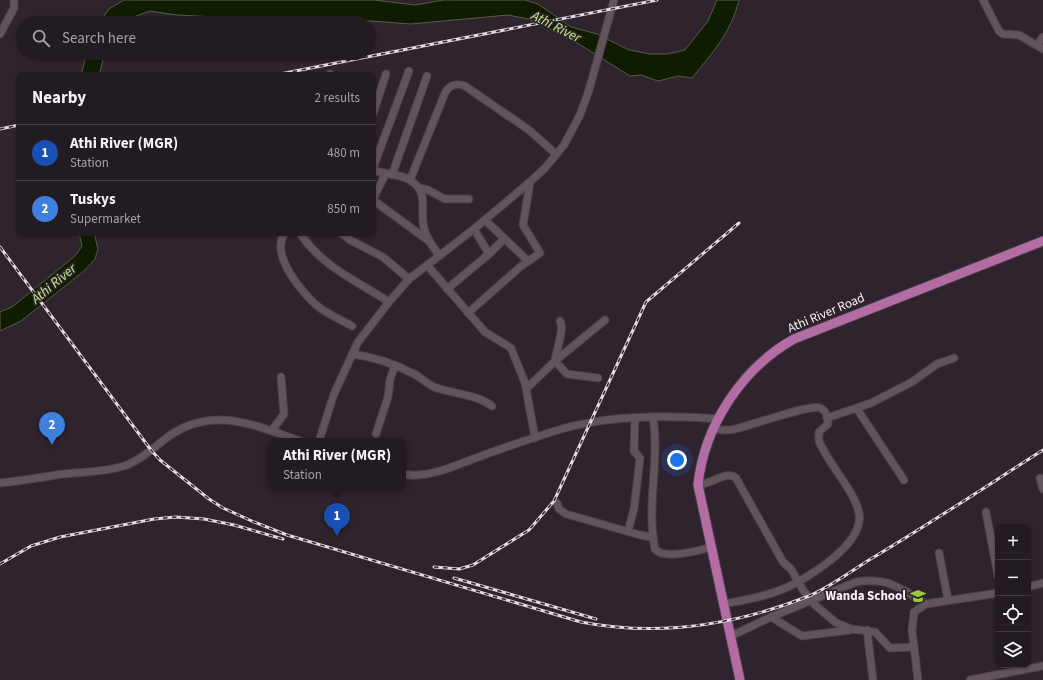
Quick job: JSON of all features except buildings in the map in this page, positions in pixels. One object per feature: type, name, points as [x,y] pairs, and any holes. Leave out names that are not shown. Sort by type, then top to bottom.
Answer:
[{"type":"main road","name":"Athi River Road","points":[[740,680],[698,485],[703,456],[713,429],[737,390],[755,369],[772,354],[794,339],[1043,241]]},
{"type":"street","points":[[0,34],[14,8],[14,0]]},
{"type":"street","points":[[320,438],[334,394],[358,342],[389,302],[409,279],[474,229],[530,182],[564,145],[580,115],[605,36],[614,0]]},
{"type":"street","points":[[983,0],[999,31],[1003,34],[1019,35],[1040,47],[1043,37]]},
{"type":"street","points":[[376,161],[409,71]]},
{"type":"street","points":[[376,105],[386,74]]},
{"type":"street","points":[[376,195],[389,175],[427,76]]},
{"type":"street","points":[[410,180],[445,93],[448,87],[455,84],[465,86],[491,104],[541,139],[556,154]]},
{"type":"street","points":[[376,170],[389,175],[401,175],[410,180],[419,188],[424,200],[422,218],[423,227],[429,241],[439,255]]},
{"type":"street","points":[[468,313],[528,261],[540,253],[523,225],[530,182]]},
{"type":"street","points":[[419,188],[428,190],[445,199],[469,199]]},
{"type":"street","points":[[376,202],[429,241]]},
{"type":"street","points":[[485,220],[528,261]]},
{"type":"street","points":[[474,229],[489,254]]},
{"type":"street","points":[[284,236],[281,241],[281,246],[284,262],[292,276],[316,305],[330,315],[352,326]]},
{"type":"street","points":[[302,236],[311,249],[325,261],[389,302]]},
{"type":"street","points":[[345,236],[383,257],[409,279]]},
{"type":"street","points":[[447,288],[489,254],[504,239]]},
{"type":"street","points":[[427,265],[485,332],[509,346],[519,365],[527,388],[535,438]]},
{"type":"street","points":[[527,388],[555,361],[605,320]]},
{"type":"street","points":[[560,321],[562,324],[555,361],[567,374],[598,378]]},
{"type":"street","points":[[352,354],[376,357],[395,365],[433,386],[485,400],[492,406]]},
{"type":"street","points":[[827,418],[857,409],[912,382],[937,364],[954,358]]},
{"type":"street","points":[[376,434],[388,398],[390,380],[395,365]]},
{"type":"street","points":[[272,430],[284,414],[282,377]]},
{"type":"street","points":[[713,429],[734,430],[816,407],[824,411],[828,424],[819,432],[818,438],[832,467],[857,507],[859,523],[854,536],[844,549],[798,582],[760,596],[724,604]]},
{"type":"street","points":[[857,409],[904,480]]},
{"type":"street","points":[[406,474],[418,475],[452,467],[535,438],[585,424],[653,417],[719,419]]},
{"type":"street","points":[[653,417],[656,449],[653,472],[652,537],[655,549],[661,553],[698,551],[711,547]]},
{"type":"street","points":[[628,531],[634,509],[640,458],[634,451],[635,418]]},
{"type":"street","points":[[0,483],[123,466],[141,457],[177,431],[200,421],[232,421],[272,430],[292,438]]},
{"type":"street","points":[[698,485],[710,484],[726,475],[732,475],[736,478],[783,562],[791,569],[798,582],[812,601],[835,622],[852,630]]},
{"type":"street","points":[[1040,478],[1043,489]]},
{"type":"street","points":[[557,503],[559,509],[566,514],[652,537]]},
{"type":"street","points":[[986,512],[995,560]]},
{"type":"street","points":[[939,552],[948,600]]},
{"type":"street","points":[[731,636],[771,617],[856,582],[868,580],[892,583],[926,604]]},
{"type":"street","points":[[1031,586],[1043,583]]},
{"type":"street","points":[[918,680],[914,647],[913,615],[918,608],[926,604],[995,593]]},
{"type":"street","points":[[771,617],[802,636],[852,630],[867,630],[875,632],[890,648],[914,647]]},
{"type":"street","points":[[867,630],[873,680]]},
{"type":"street","points":[[970,680],[1043,666]]},
{"type":"water","name":"Athi River","points":[[124,0],[374,0],[415,5],[444,0],[525,0],[538,4],[571,27],[597,34],[629,50],[650,54],[668,54],[685,50],[708,21],[717,0],[739,0],[736,12],[720,42],[692,78],[678,76],[658,81],[641,75],[630,76],[579,44],[545,26],[528,19],[508,15],[411,24],[376,21],[376,16],[197,16],[150,11],[136,16],[104,16],[109,9]]},
{"type":"water","points":[[85,60],[103,60],[100,72],[82,72]]},
{"type":"water","name":"Athi River","points":[[80,236],[95,236],[98,249],[95,259],[84,271],[21,321],[0,331],[0,312],[12,307],[75,256],[82,246]]},
{"type":"railway","points":[[376,55],[657,0]]},
{"type":"railway","points":[[290,72],[351,60]]},
{"type":"railway","points":[[0,129],[16,126]]},
{"type":"railway","points":[[434,567],[459,569],[473,565],[529,530],[554,501],[646,302],[739,223]]},
{"type":"railway","points":[[0,247],[151,450],[160,460],[209,499],[223,508],[287,535],[581,622],[639,628],[696,626],[753,614],[809,596],[840,579],[935,520],[1043,450]]},
{"type":"railway","points":[[0,564],[31,546],[60,537],[154,519],[176,517],[204,519],[234,525],[283,539]]},
{"type":"railway","points":[[454,578],[596,619]]},
{"type":"place","name":"Tuskys","points":[[52,445]]},
{"type":"place","name":"Athi River (MGR)","points":[[337,536]]},
{"type":"place","name":"Wanda School","points":[[918,596]]}]
